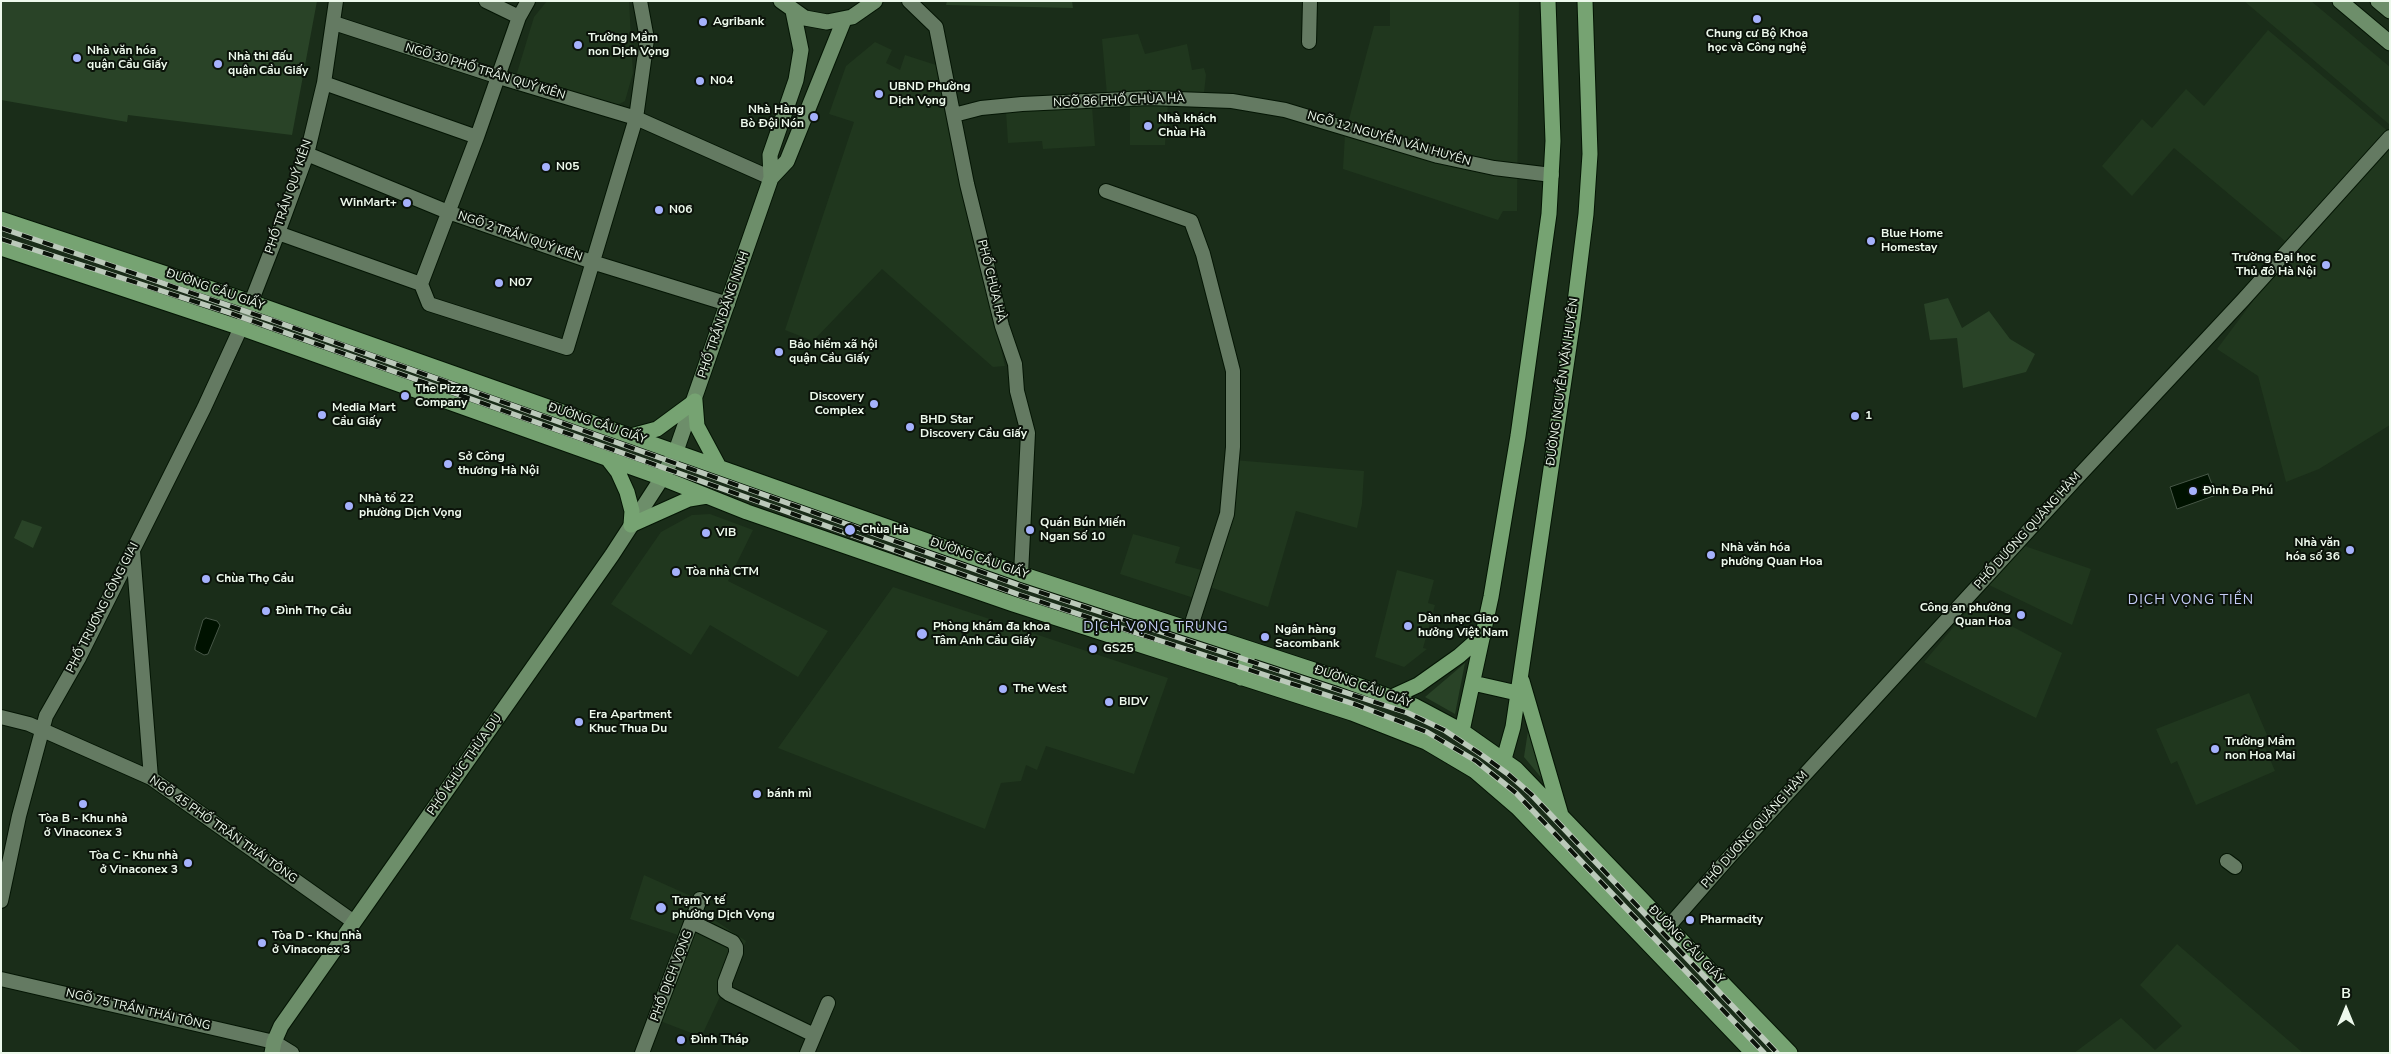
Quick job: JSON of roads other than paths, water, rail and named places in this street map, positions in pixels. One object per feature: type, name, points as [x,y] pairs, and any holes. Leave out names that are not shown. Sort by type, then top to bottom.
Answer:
[{"type":"main road","points":[[1462,731],[1485,633],[1521,418],[1549,214],[1552,175],[1552,89],[1548,1]]},
{"type":"main road","name":"ĐƯỜNG NGUYỄN VĂN HUYÊN","points":[[1504,759],[1513,727],[1573,319],[1587,205],[1590,154],[1585,1]]},
{"type":"main road","name":"ĐƯỜNG CẦU GIẤY","points":[[1,219],[251,302],[1021,574],[1394,696],[1462,731],[1504,759],[1535,787],[1790,1053]]},
{"type":"main road","points":[[36,259],[46,233]]},
{"type":"main road","name":"ĐƯỜNG CẦU GIẤY","points":[[1,248],[240,328],[1013,604],[1388,726],[1426,742],[1475,771],[1496,787],[1546,836],[1753,1053]]},
{"type":"main road","points":[[631,436],[657,429],[680,414],[694,401]]},
{"type":"main road","points":[[694,401],[697,426],[720,467]]},
{"type":"main road","points":[[608,459],[618,472],[627,492],[632,511],[631,526],[690,499],[707,496]]},
{"type":"main road","points":[[1394,696],[1418,685],[1459,656],[1485,633]]},
{"type":"main road","points":[[1241,678],[1250,649]]},
{"type":"main road","points":[[1520,675],[1562,817]]},
{"type":"main road","points":[[1473,683],[1517,693]]},
{"type":"street","name":"PHỐ TRẦN QUÝ KIÊN","points":[[240,328],[306,154],[324,83],[336,1]]},
{"type":"street","points":[[486,1],[518,17]]},
{"type":"street","points":[[528,1],[518,17],[478,137],[421,284],[430,304],[567,348],[636,118],[647,39],[640,1]]},
{"type":"street","points":[[787,6],[816,21],[844,20],[863,11],[875,1]]},
{"type":"street","name":"PHỐ CHÙA HÀ","points":[[909,1],[936,27],[967,184],[1002,326],[1015,364],[1017,391],[1028,433],[1021,574]]},
{"type":"street","points":[[1310,1],[1310,42]]},
{"type":"street","points":[[2340,1],[2390,43]]},
{"type":"street","points":[[2378,1],[2390,11]]},
{"type":"street","name":"PHỐ TRẦN ĐĂNG NINH","points":[[662,478],[676,451],[771,178],[770,155],[796,80],[800,50],[787,6]]},
{"type":"street","name":"PHỐ TRẦN ĐĂNG NINH","points":[[771,178],[787,161],[844,20]]},
{"type":"street","name":"NGÕ 30 PHỐ TRẦN QUÝ KIÊN","points":[[334,23],[499,77],[636,118],[771,178]]},
{"type":"street","points":[[324,83],[478,137]]},
{"type":"street","name":"NGÕ 86 PHỐ CHÙA HÀ","points":[[954,115],[980,108],[1022,104],[1149,98],[1201,98],[1285,110]]},
{"type":"street","name":"NGÕ 12 NGUYỄN VĂN HUYÊN","points":[[1285,110],[1438,156],[1494,168],[1552,175]]},
{"type":"street","name":"PHỐ DƯƠNG QUẢNG HÀM","points":[[1668,926],[2074,481],[2244,300],[2390,137]]},
{"type":"street","name":"NGÕ 2 TRẦN QUÝ KIÊN","points":[[306,154],[448,212],[592,262],[728,304]]},
{"type":"street","points":[[1106,191],[1191,221],[1203,254],[1233,371],[1233,447],[1226,514],[1190,629]]},
{"type":"street","points":[[278,232],[421,284]]},
{"type":"street","name":"PHỐ TRƯƠNG CÔNG GIAI","points":[[1,901],[19,816],[46,716],[79,658],[204,408],[240,328]]},
{"type":"street","name":"PHỐ KHÚC THỪA DỤ","points":[[273,1047],[281,1026],[631,526],[662,478]]},
{"type":"street","points":[[133,550],[151,778]]},
{"type":"street","name":"NGÕ 45 PHỐ TRẦN THÁI TÔNG","points":[[1,717],[29,724],[151,778],[354,922]]},
{"type":"street","name":"PHỐ DỊCH VỌNG","points":[[642,1053],[700,899]]},
{"type":"street","points":[[692,922],[733,942],[736,947],[736,953],[725,982],[725,990],[729,994],[814,1035]]},
{"type":"street","name":"NGÕ 75 TRẦN THÁI TÔNG","points":[[1,979],[292,1053]]},
{"type":"street","points":[[807,1053],[828,1003]]},
{"type":"railway","points":[[1,228],[277,322],[1024,587],[1408,713],[1444,730],[1479,753],[1531,794],[1777,1053]]},
{"type":"railway","points":[[1,239],[230,313],[1020,595],[1357,705],[1427,732],[1476,761],[1516,793],[1764,1053]]},
{"type":"place","name":"Chung cư Bộ Khoa học và Công nghệ","points":[[1757,19]]},
{"type":"place","name":"Agribank","points":[[703,22]]},
{"type":"place","name":"Trường Mầm non Dịch Vọng","points":[[578,45]]},
{"type":"place","name":"Nhà văn hóa quận Cầu Giấy","points":[[77,58]]},
{"type":"place","name":"Nhà thi đấu quận Cầu Giấy","points":[[218,64]]},
{"type":"place","name":"N04","points":[[700,81]]},
{"type":"place","name":"UBND Phường Dịch Vọng","points":[[879,94]]},
{"type":"place","name":"Nhà Hàng Bò Đội Nón","points":[[814,117]]},
{"type":"place","name":"Nhà khách Chùa Hà","points":[[1148,126]]},
{"type":"place","name":"N05","points":[[546,167]]},
{"type":"place","name":"WinMart+","points":[[407,203]]},
{"type":"place","name":"N06","points":[[659,210]]},
{"type":"place","name":"Blue Home Homestay","points":[[1871,241]]},
{"type":"place","name":"Trường Đại học Thủ đô Hà Nội","points":[[2326,265]]},
{"type":"place","name":"N07","points":[[499,283]]},
{"type":"place","name":"Bảo hiểm xã hội quận Cầu Giấy","points":[[779,352]]},
{"type":"place","name":"The Pizza Company","points":[[405,396]]},
{"type":"place","name":"Discovery Complex","points":[[874,404]]},
{"type":"place","name":"Media Mart Cầu Giấy","points":[[322,415]]},
{"type":"place","name":"1","points":[[1855,416]]},
{"type":"place","name":"BHD Star Discovery Cầu Giấy","points":[[910,427]]},
{"type":"place","name":"Sở Công thương Hà Nội","points":[[448,464]]},
{"type":"place","name":"Đình Đa Phú","points":[[2193,491]]},
{"type":"place","name":"Nhà tổ 22 phường Dịch Vọng","points":[[349,506]]},
{"type":"place","name":"Chùa Hà","points":[[850,530]]},
{"type":"place","name":"Quán Bún Miến Ngan Số 10","points":[[1030,530]]},
{"type":"place","name":"VIB","points":[[706,533]]},
{"type":"place","name":"Nhà văn hóa số 36","points":[[2350,550]]},
{"type":"place","name":"Nhà văn hóa phường Quan Hoa","points":[[1711,555]]},
{"type":"place","name":"Tòa nhà CTM","points":[[676,572]]},
{"type":"place","name":"Chùa Thọ Cầu","points":[[206,579]]},
{"type":"place","name":"Đình Thọ Cầu","points":[[266,611]]},
{"type":"place","name":"Công an phường Quan Hoa","points":[[2021,615]]},
{"type":"place","name":"Dàn nhạc Giao hưởng Việt Nam","points":[[1408,626]]},
{"type":"place","name":"Phòng khám đa khoa Tâm Anh Cầu Giấy","points":[[922,634]]},
{"type":"place","name":"Ngân hàng Sacombank","points":[[1265,637]]},
{"type":"place","name":"GS25","points":[[1093,649]]},
{"type":"place","name":"The West","points":[[1003,689]]},
{"type":"place","name":"BIDV","points":[[1109,702]]},
{"type":"place","name":"Era Apartment Khuc Thua Du","points":[[579,722]]},
{"type":"place","name":"Trường Mầm non Hoa Mai","points":[[2215,749]]},
{"type":"place","name":"bánh mì","points":[[757,794]]},
{"type":"place","name":"Tòa B - Khu nhà ở Vinaconex 3","points":[[83,804]]},
{"type":"place","name":"Tòa C - Khu nhà ở Vinaconex 3","points":[[188,863]]},
{"type":"place","name":"Trạm Y tế phường Dịch Vọng","points":[[661,908]]},
{"type":"place","name":"Pharmacity","points":[[1690,920]]},
{"type":"place","name":"Tòa D - Khu nhà ở Vinaconex 3","points":[[262,943]]},
{"type":"place","name":"Đình Tháp","points":[[681,1040]]},
{"type":"district","name":"DỊCH VỌNG TIỀN","points":[[2191,601]]},
{"type":"district","name":"DỊCH VỌNG TRUNG","points":[[1156,628]]}]
